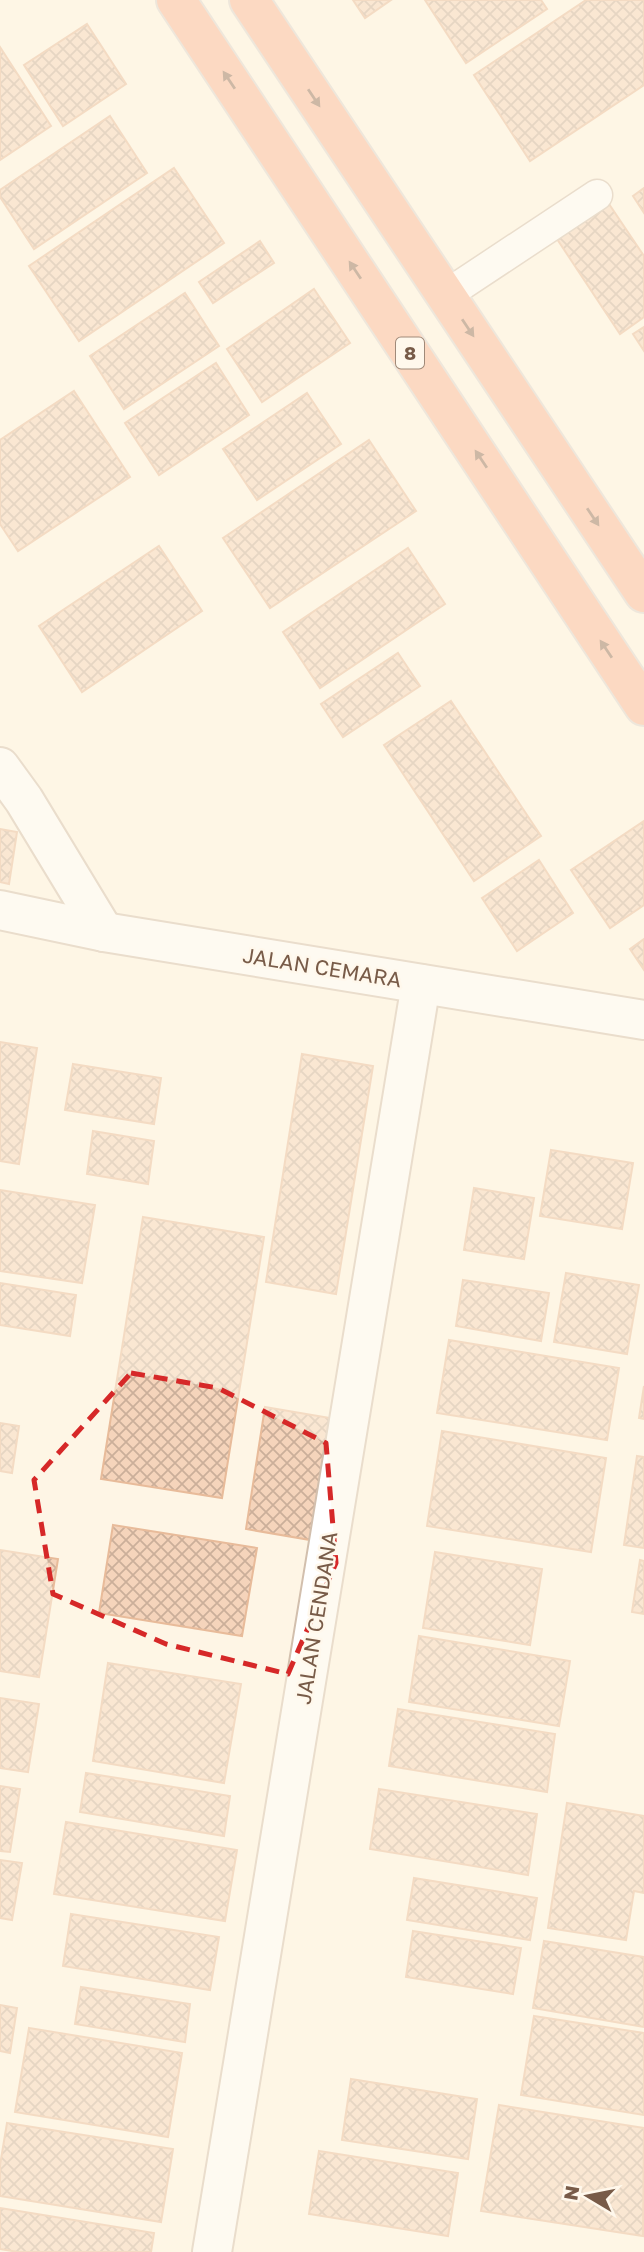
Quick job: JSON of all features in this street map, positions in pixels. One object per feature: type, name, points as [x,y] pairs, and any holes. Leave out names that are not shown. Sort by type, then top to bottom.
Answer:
[{"type":"highway","name":"8","points":[[176,0],[644,706]]},
{"type":"highway","points":[[249,0],[644,593]]},
{"type":"street","points":[[0,767],[24,800],[104,932]]},
{"type":"street","name":"JALAN CEMARA","points":[[0,910],[104,932],[644,1020]]},
{"type":"street","name":"JALAN CENDANA","points":[[212,2252],[421,984]]},
{"type":"lane","points":[[446,295],[597,194]]},
{"type":"highlighted area","points":[[131,1373],[218,1388],[326,1443],[336,1563],[288,1674],[166,1644],[53,1594],[34,1480]]},
{"type":"building","points":[[353,0],[391,0],[365,18]]},
{"type":"building","points":[[425,0],[541,0],[547,9],[466,63]]},
{"type":"building","points":[[586,0],[644,0],[644,85],[530,161],[474,75]]},
{"type":"building","points":[[87,24],[126,84],[63,126],[24,65]]},
{"type":"building","points":[[0,47],[51,126],[0,160]]},
{"type":"building","points":[[110,116],[147,173],[34,249],[0,197],[0,190]]},
{"type":"building","points":[[174,168],[224,243],[79,341],[29,266]]},
{"type":"building","points":[[644,188],[644,213],[633,196]]},
{"type":"building","points":[[607,201],[644,256],[644,317],[620,334],[555,236]]},
{"type":"building","points":[[260,241],[274,263],[213,303],[199,282]]},
{"type":"building","points":[[314,289],[350,343],[262,402],[227,349]]},
{"type":"building","points":[[185,293],[219,346],[124,409],[90,356]]},
{"type":"building","points":[[644,327],[644,351],[633,334]]},
{"type":"building","points":[[216,363],[249,415],[159,475],[125,423]]},
{"type":"building","points":[[74,391],[130,477],[18,551],[0,524],[0,440]]},
{"type":"building","points":[[307,393],[341,444],[257,500],[223,449]]},
{"type":"building","points":[[369,440],[416,511],[270,608],[223,538]]},
{"type":"building","points":[[159,546],[202,611],[82,692],[39,626]]},
{"type":"building","points":[[408,548],[445,604],[320,688],[283,632]]},
{"type":"building","points":[[398,653],[420,686],[343,737],[321,704]]},
{"type":"building","points":[[451,701],[541,836],[474,881],[384,745]]},
{"type":"building","points":[[644,821],[644,905],[610,928],[571,870]]},
{"type":"building","points":[[0,829],[17,832],[9,884],[0,882]]},
{"type":"building","points":[[539,860],[573,913],[517,951],[482,898]]},
{"type":"building","points":[[644,939],[644,970],[630,949]]},
{"type":"building","points":[[0,1042],[37,1048],[19,1164],[0,1161]]},
{"type":"building","points":[[302,1054],[373,1066],[336,1294],[266,1282]]},
{"type":"building","points":[[73,1064],[161,1078],[154,1124],[65,1110]]},
{"type":"building","points":[[93,1131],[154,1141],[148,1184],[87,1174]]},
{"type":"building","points":[[551,1150],[633,1163],[622,1229],[540,1216]]},
{"type":"building","points":[[474,1188],[534,1198],[524,1259],[464,1250]]},
{"type":"building","points":[[0,1190],[95,1205],[82,1283],[0,1271]]},
{"type":"building","points":[[143,1217],[264,1237],[222,1498],[101,1479]]},
{"type":"building","points":[[566,1273],[639,1285],[627,1354],[554,1342]]},
{"type":"building","points":[[463,1280],[549,1293],[541,1341],[456,1326]]},
{"type":"building","points":[[0,1283],[76,1295],[70,1336],[0,1325]]},
{"type":"building","points":[[449,1340],[619,1368],[607,1440],[437,1413]]},
{"type":"building","points":[[644,1386],[644,1419],[639,1418]]},
{"type":"building","points":[[265,1407],[336,1419],[316,1541],[246,1529]]},
{"type":"building","points":[[0,1423],[19,1426],[12,1473],[0,1471]]},
{"type":"building","points":[[442,1431],[606,1458],[591,1552],[427,1526]]},
{"type":"building","points":[[637,1456],[644,1457],[644,1548],[624,1545]]},
{"type":"building","points":[[113,1525],[257,1548],[242,1636],[99,1613]]},
{"type":"building","points":[[0,1550],[58,1559],[39,1677],[0,1671]]},
{"type":"building","points":[[435,1552],[542,1569],[530,1645],[423,1628]]},
{"type":"building","points":[[640,1560],[644,1561],[644,1614],[632,1612]]},
{"type":"building","points":[[419,1636],[570,1661],[559,1726],[409,1702]]},
{"type":"building","points":[[108,1663],[241,1684],[224,1783],[93,1761]]},
{"type":"building","points":[[0,1698],[39,1704],[28,1772],[0,1768]]},
{"type":"building","points":[[398,1709],[555,1734],[547,1792],[389,1766]]},
{"type":"building","points":[[86,1773],[230,1796],[224,1836],[80,1812]]},
{"type":"building","points":[[0,1786],[20,1789],[10,1852],[0,1851]]},
{"type":"building","points":[[379,1789],[537,1814],[528,1875],[370,1849]]},
{"type":"building","points":[[567,1803],[644,1816],[644,1893],[634,1891],[626,1940],[548,1928]]},
{"type":"building","points":[[66,1822],[237,1850],[225,1921],[54,1894]]},
{"type":"building","points":[[0,1860],[22,1863],[12,1920],[0,1918]]},
{"type":"building","points":[[414,1878],[537,1898],[530,1940],[407,1920]]},
{"type":"building","points":[[71,1914],[219,1937],[210,1990],[63,1966]]},
{"type":"building","points":[[413,1931],[521,1948],[513,1994],[406,1977]]},
{"type":"building","points":[[544,1941],[644,1957],[644,2027],[533,2008]]},
{"type":"building","points":[[81,1987],[190,2004],[185,2042],[75,2024]]},
{"type":"building","points":[[0,2005],[17,2008],[10,2053],[0,2051]]},
{"type":"building","points":[[534,2016],[644,2033],[644,2115],[521,2095]]},
{"type":"building","points":[[29,2028],[182,2053],[168,2137],[15,2112]]},
{"type":"building","points":[[351,2079],[477,2099],[468,2159],[342,2140]]},
{"type":"building","points":[[499,2105],[644,2128],[643,2236],[481,2211]]},
{"type":"building","points":[[7,2123],[173,2149],[161,2222],[0,2196],[0,2165]]},
{"type":"building","points":[[319,2151],[458,2173],[448,2236],[309,2214]]},
{"type":"building","points":[[0,2208],[154,2233],[151,2252],[18,2252],[0,2249]]}]
